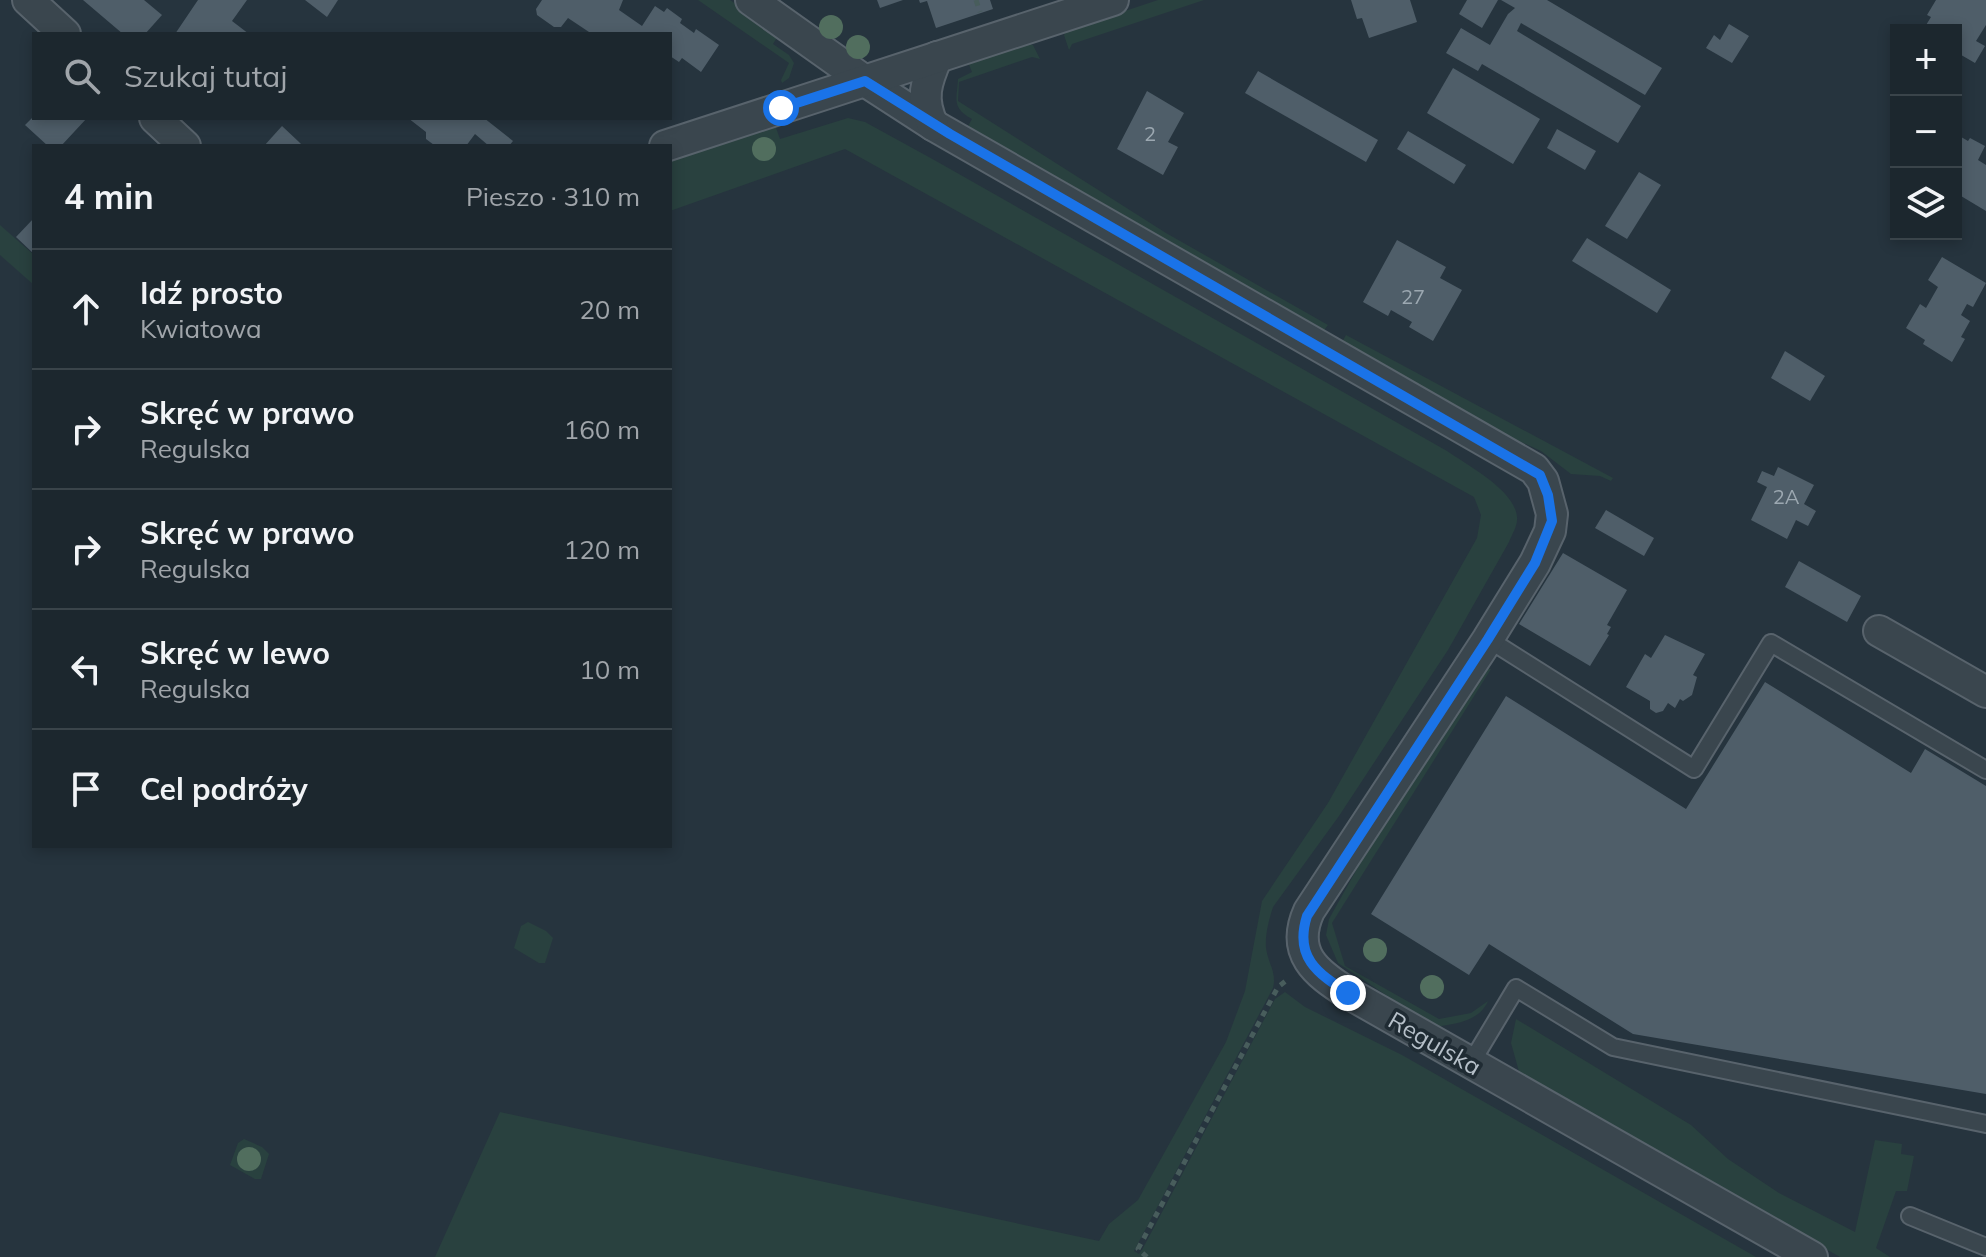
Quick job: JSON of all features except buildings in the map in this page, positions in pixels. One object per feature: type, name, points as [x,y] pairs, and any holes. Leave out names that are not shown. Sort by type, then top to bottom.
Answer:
[{"type":"street","points":[[28,0],[63,32]]},
{"type":"street","name":"Regulska","points":[[751,0],[933,125],[1536,471],[1543,481],[1551,507],[1550,531],[1535,563],[1488,639],[1309,911],[1302,940],[1309,961],[1324,977],[1812,1257]]},
{"type":"street","points":[[671,144],[1113,0]]},
{"type":"street","points":[[933,125],[926,107],[925,91],[937,57]]},
{"type":"street","points":[[157,120],[183,144]]},
{"type":"street","points":[[1879,631],[1986,692]]},
{"type":"lane","points":[[1488,639],[1694,769],[1771,643],[1986,770]]},
{"type":"lane","points":[[1471,1063],[1516,988],[1613,1047],[1986,1124]]},
{"type":"lane","points":[[1910,1216],[1986,1247]]},
{"type":"path","points":[[1147,1257],[1138,1249],[1277,990],[1289,983],[1282,973]]},
{"type":"green space","points":[[698,0],[730,0],[779,34],[773,44],[789,55],[794,63],[789,78],[782,83],[789,63]]},
{"type":"green space","points":[[1158,0],[1204,0],[1072,44],[1069,50],[1064,35],[1068,30]]},
{"type":"green space","points":[[1026,43],[1033,45],[1040,59],[1032,57],[959,82],[958,101],[1166,233],[1328,325],[1322,333],[967,128],[972,119],[961,111],[956,98],[958,79],[972,72],[968,62]]},
{"type":"green space","points":[[848,118],[865,122],[1447,451],[1499,488],[1514,507],[1516,527],[1448,650],[1339,816],[1273,907],[1266,943],[1274,978],[1273,988],[1134,1251],[1139,1254],[1143,1248],[1275,999],[1285,992],[1305,1007],[1402,1055],[1756,1257],[435,1257],[500,1112],[1099,1241],[1109,1224],[1138,1200],[1226,1042],[1245,991],[1262,901],[1328,803],[1477,538],[1481,515],[1474,497],[845,149],[672,210],[672,158],[775,125],[780,139]]},
{"type":"green space","points":[[0,225],[32,253],[32,283],[0,255]]},
{"type":"green space","points":[[1346,335],[1613,478],[1611,481],[1600,476],[1571,474],[1541,451],[1488,427],[1341,344]]},
{"type":"green space","points":[[1485,668],[1491,669],[1332,923],[1345,966],[1439,1019],[1471,1013],[1488,1001],[1472,1018],[1434,1027],[1338,963],[1326,935],[1329,919],[1367,851]]},
{"type":"green space","points":[[528,922],[553,938],[545,963],[539,963],[514,948],[521,926]]},
{"type":"green space","points":[[1516,1019],[1691,1125],[1728,1159],[1779,1193],[1855,1232],[1875,1140],[1902,1144],[1901,1154],[1914,1156],[1907,1191],[1896,1191],[1876,1248],[1890,1257],[1840,1257],[1520,1075],[1511,1043]]},
{"type":"green space","points":[[244,1139],[262,1147],[269,1154],[261,1179],[255,1179],[230,1165],[238,1143]]},
{"type":"route","points":[[781,108],[865,81],[950,134],[1540,475],[1548,495],[1552,521],[1535,563],[1307,916],[1302,940],[1309,961],[1324,977],[1348,993]]}]
